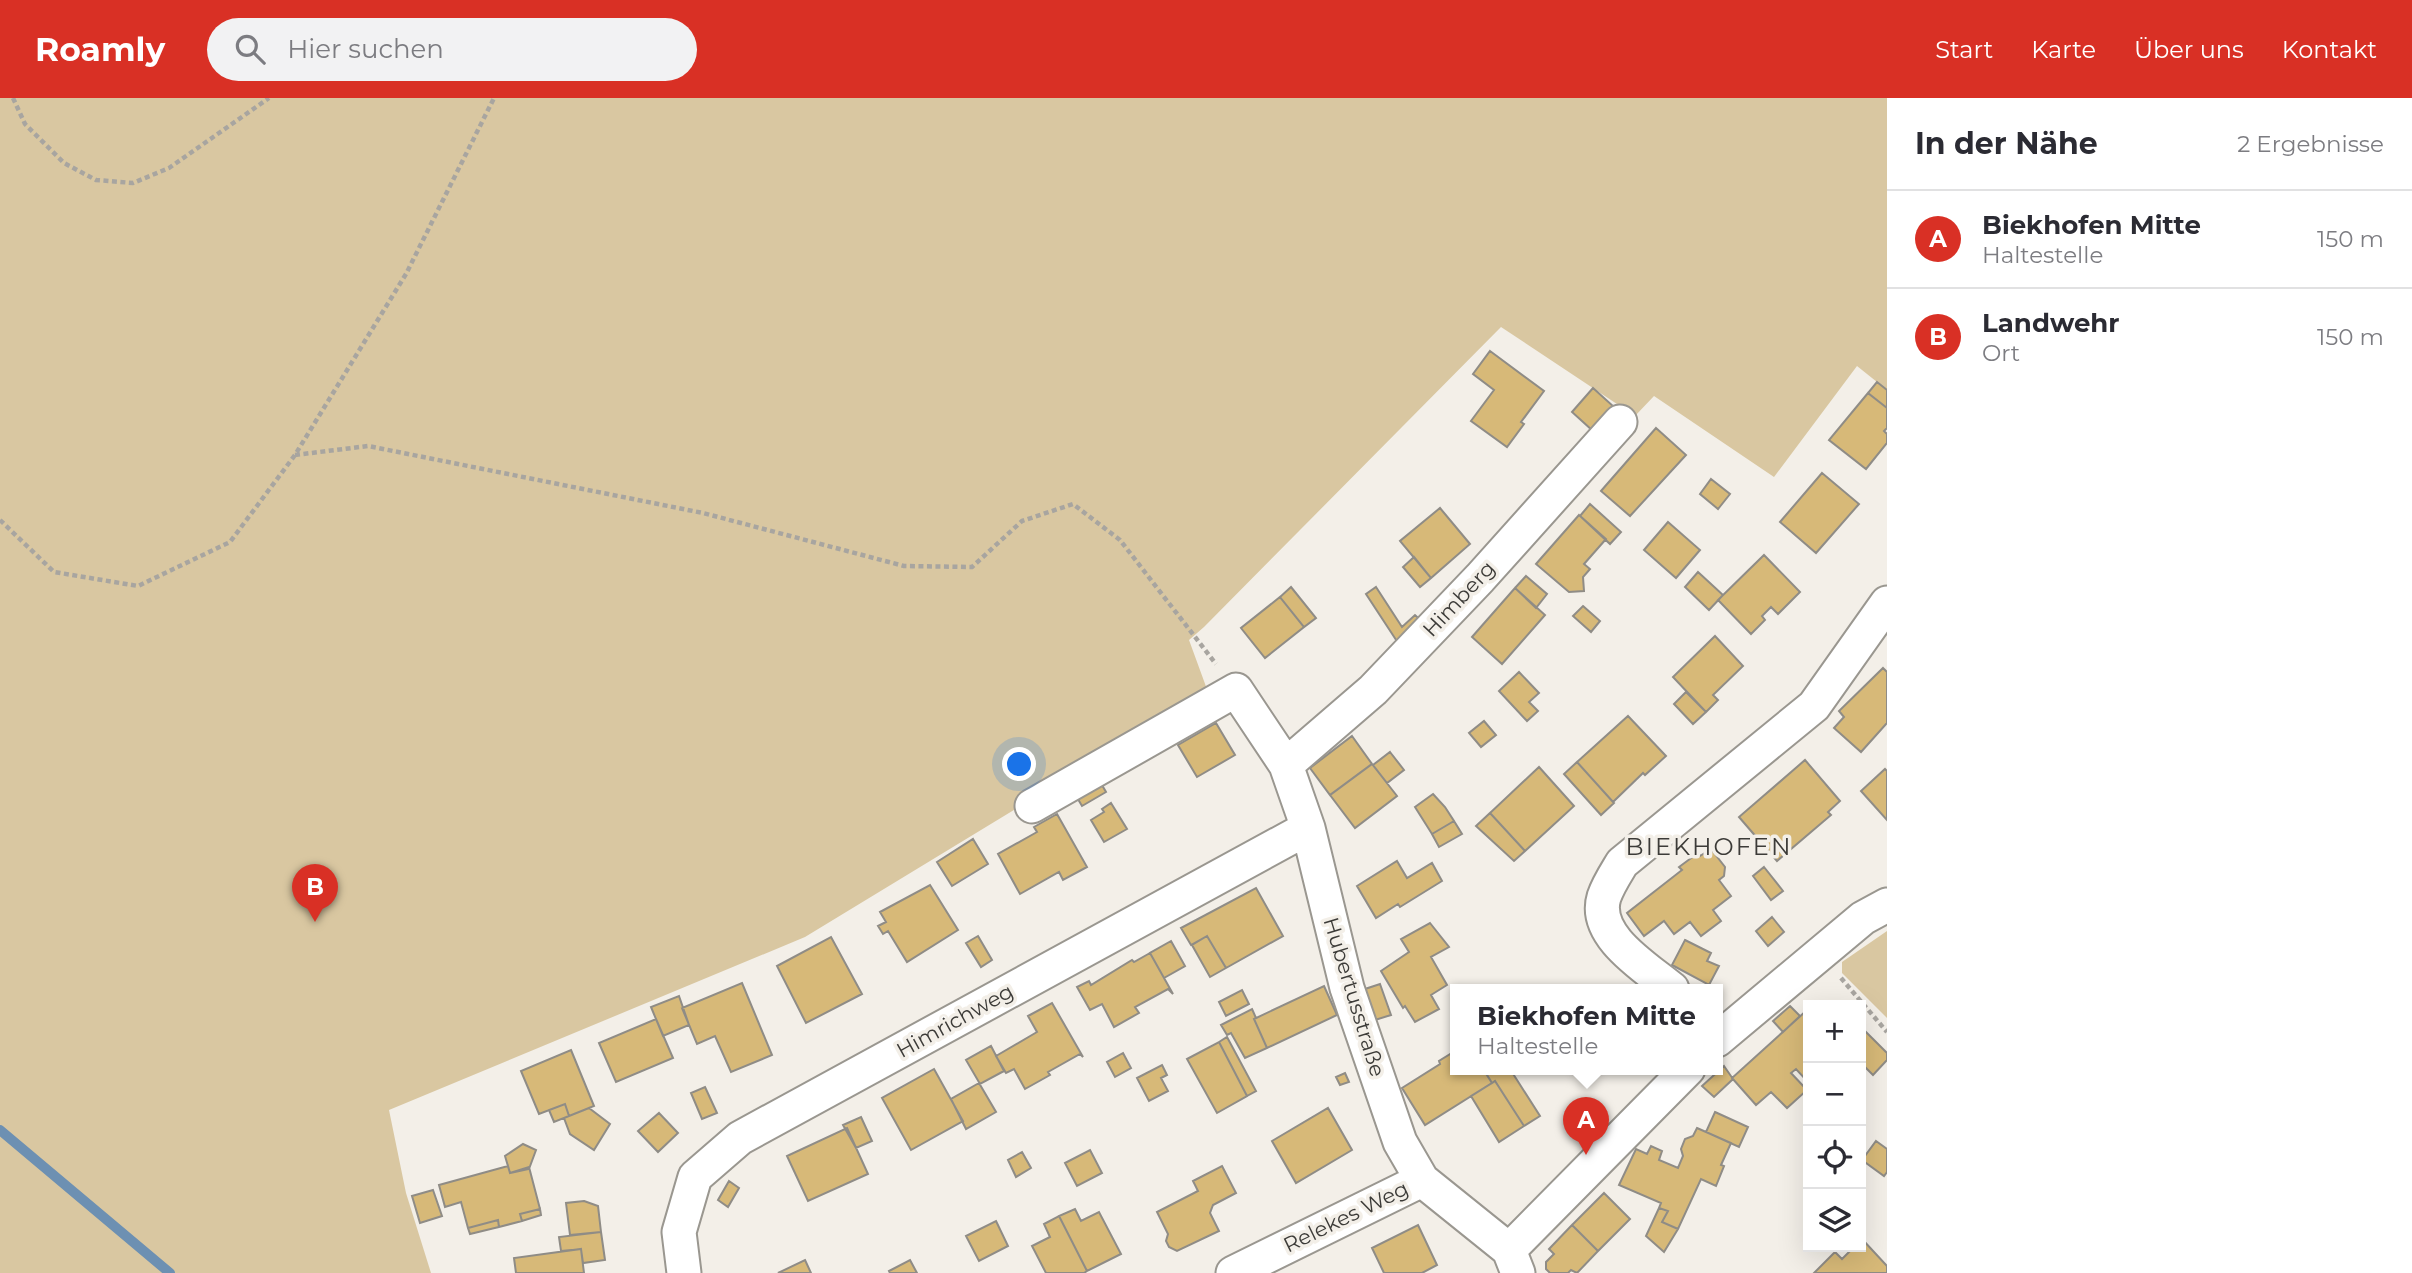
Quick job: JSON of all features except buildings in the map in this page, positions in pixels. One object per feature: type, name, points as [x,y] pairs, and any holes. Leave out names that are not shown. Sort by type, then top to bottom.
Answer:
[{"type":"street","name":"Himberg","points":[[1286,765],[1373,691],[1480,578],[1620,422]]},
{"type":"street","points":[[1666,984],[1613,940],[1604,920],[1604,898],[1622,863],[1814,706],[1887,603]]},
{"type":"street","name":"Hubertusstraße","points":[[1236,690],[1286,765],[1308,828],[1347,988],[1400,1142],[1422,1180],[1514,1261]]},
{"type":"street","points":[[1032,806],[1236,690]]},
{"type":"street","name":"Himrichweg","points":[[684,1273],[679,1232],[695,1177],[740,1138],[1308,828]]},
{"type":"street","points":[[1723,1031],[1863,919],[1887,905]]},
{"type":"street","points":[[1514,1261],[1683,1075]]},
{"type":"street","name":"Relekes Weg","points":[[1233,1273],[1422,1180]]},
{"type":"path","points":[[13,98],[25,124],[64,163],[96,180],[133,183],[169,168],[269,98]]},
{"type":"path","points":[[0,520],[54,572],[138,586],[230,542],[295,455],[406,274],[494,98]]},
{"type":"path","points":[[295,455],[368,446],[703,513],[904,566],[972,567],[1022,522],[1073,504],[1120,540],[1236,690]]},
{"type":"path","points":[[1820,953],[1887,1032]]},
{"type":"shaded area","points":[[0,98],[1887,98],[1887,390],[1857,366],[1774,477],[1654,396],[1635,416],[1501,327],[1189,640],[1208,692],[805,937],[389,1110],[406,1193],[431,1273],[0,1273]]},
{"type":"shaded area","points":[[1887,931],[1887,1018],[1842,973],[1842,962]]},
{"type":"waterway","points":[[0,1130],[170,1273]]},
{"type":"place","name":"Landwehr","points":[[315,922]]},
{"type":"place","name":"Biekhofen Mitte","points":[[1586,1155]]},
{"type":"district","name":"BIEKHOFEN","points":[[1709,847]]}]
